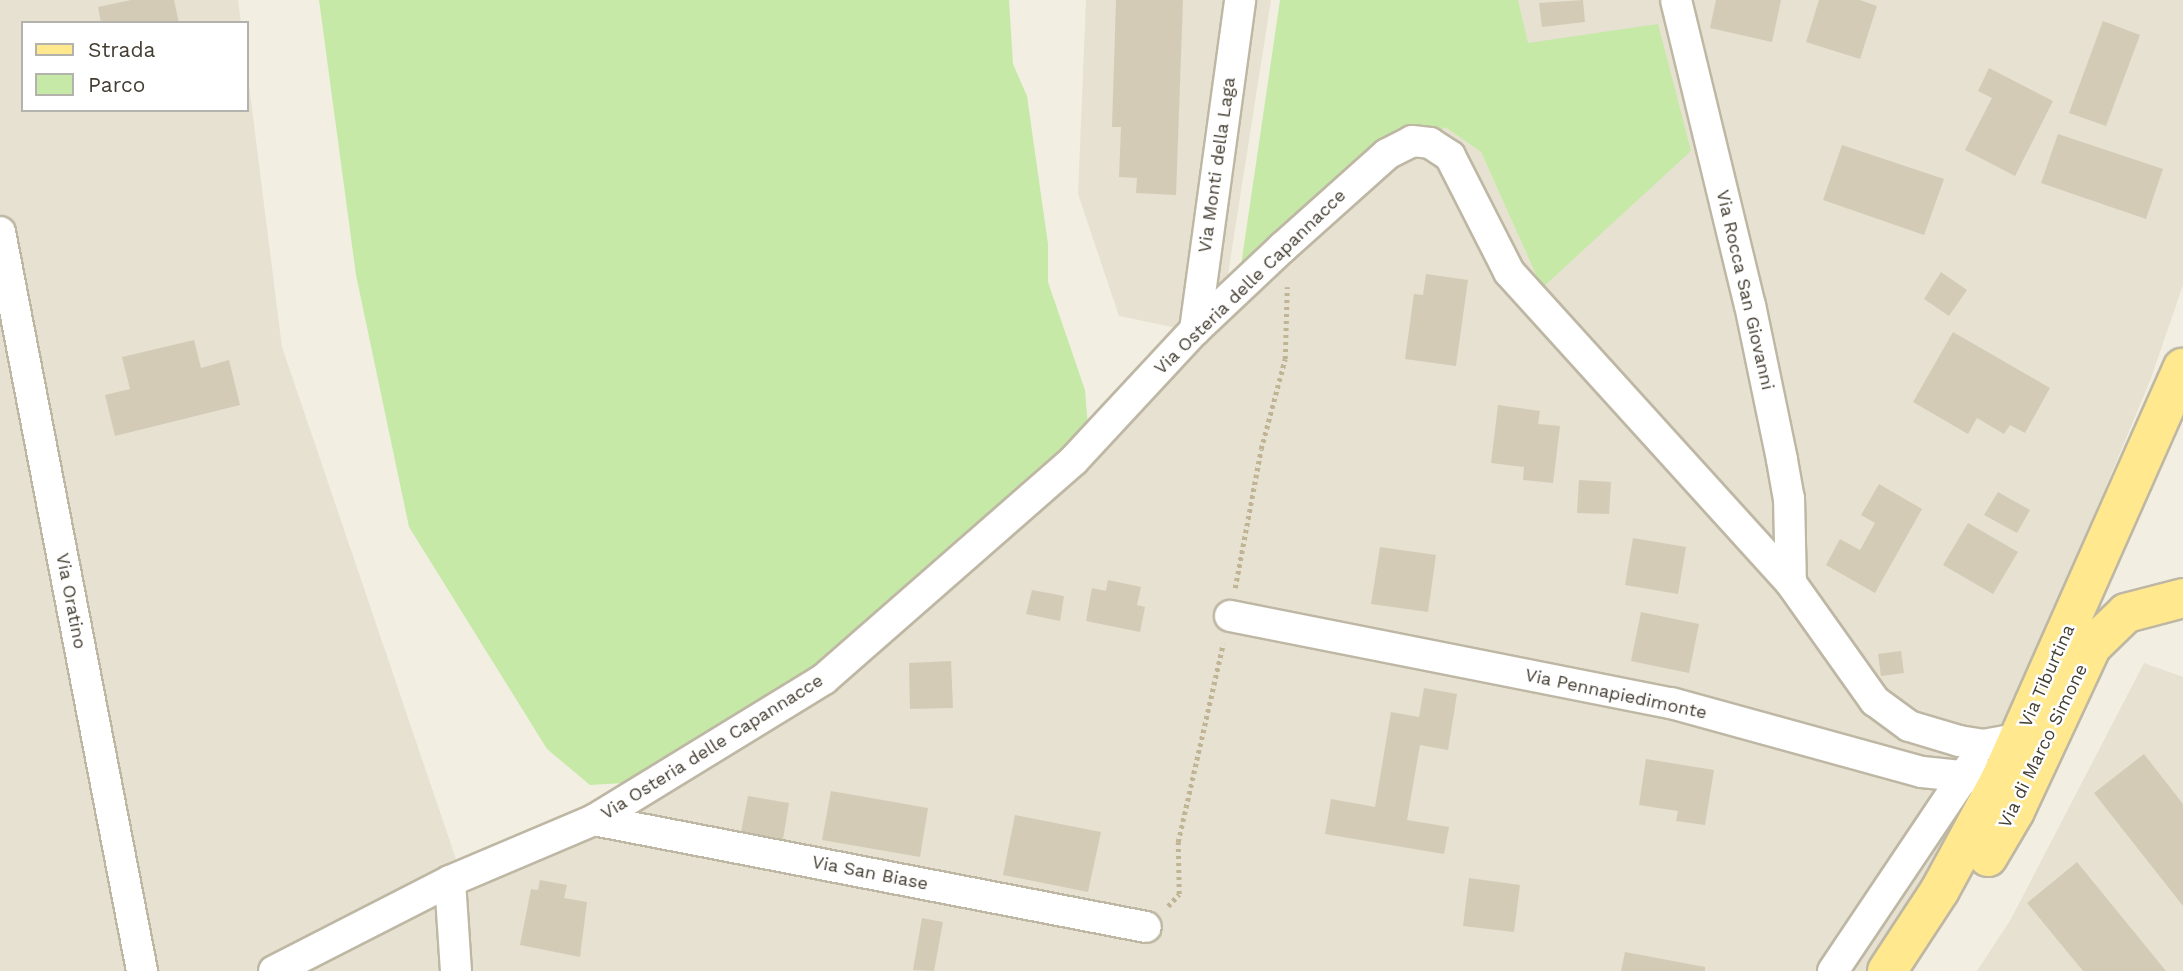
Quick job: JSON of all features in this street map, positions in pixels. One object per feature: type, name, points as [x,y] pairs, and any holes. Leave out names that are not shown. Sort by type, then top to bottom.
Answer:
[{"type":"main road","name":"Via Tiburtina","points":[[1887,971],[1940,890],[1982,779],[2012,740],[2183,368]]},
{"type":"main road","name":"Via di Marco Simone","points":[[1915,971],[2015,811],[2092,646],[2126,614],[2183,597]]},
{"type":"street","name":"Via Monti della Laga","points":[[1195,330],[1240,0]]},
{"type":"street","name":"Via Rocca San Giovanni","points":[[1676,0],[1750,304],[1782,460],[1789,498],[1791,583]]},
{"type":"street","name":"Via Osteria delle Capannacce","points":[[275,971],[450,881],[594,820],[782,708],[842,665],[1074,460],[1195,330],[1387,154],[1405,143],[1430,143],[1455,163],[1499,254],[1521,288],[1791,583],[1825,636],[1875,701],[1892,716],[1934,736],[2012,740]]},
{"type":"street","name":"Via Oratino","points":[[0,232],[142,971]]},
{"type":"street","name":"Via Pennapiedimonte","points":[[1230,616],[1671,703],[1882,762],[1982,779]]},
{"type":"street","points":[[1833,971],[1982,779]]},
{"type":"street","name":"Via San Biase","points":[[594,820],[1146,926]]},
{"type":"street","points":[[450,881],[456,971]]},
{"type":"shaded area","points":[[0,0],[238,0],[241,21],[21,21],[21,112],[248,112],[248,77],[282,347],[457,862],[591,810],[1088,427],[1177,328],[1119,316],[1078,194],[1086,0],[1271,0],[1228,274],[1232,280],[1405,124],[1445,127],[1481,152],[1542,288],[1527,43],[1518,0],[2183,0],[2183,285],[2150,381],[1962,831],[1869,971],[0,971]]},
{"type":"shaded area","points":[[2144,663],[2183,677],[2183,971],[1977,971],[2011,919]]},
{"type":"green space","points":[[319,0],[1009,0],[1013,64],[1027,96],[1048,244],[1048,282],[1085,390],[1088,427],[813,678],[641,782],[590,785],[547,749],[409,527],[356,275]]},
{"type":"green space","points":[[1280,0],[1518,0],[1528,43],[1658,24],[1691,151],[1542,288],[1481,152],[1445,127],[1239,279]]},
{"type":"building","points":[[131,0],[174,0],[179,21],[101,21],[98,7]]},
{"type":"building","points":[[1116,0],[1183,0],[1176,195],[1136,193],[1137,178],[1119,177],[1121,127],[1112,127]]},
{"type":"building","points":[[1583,0],[1585,22],[1542,27],[1539,3]]},
{"type":"building","points":[[1716,0],[1781,0],[1772,42],[1710,28]]},
{"type":"building","points":[[1819,0],[1860,0],[1877,6],[1860,59],[1806,42]]},
{"type":"building","points":[[2103,21],[2140,35],[2106,126],[2069,113]]},
{"type":"building","points":[[1989,68],[2053,101],[2015,176],[1965,150],[1992,98],[1978,91]]},
{"type":"building","points":[[2058,134],[2163,169],[2146,219],[2041,183]]},
{"type":"building","points":[[1842,145],[1944,179],[1924,235],[1823,200]]},
{"type":"building","points":[[1941,272],[1967,290],[1949,316],[1924,299]]},
{"type":"building","points":[[1426,274],[1468,280],[1456,366],[1405,359],[1414,294],[1423,295]]},
{"type":"building","points":[[1953,332],[2050,388],[2025,433],[2010,425],[2004,434],[1977,418],[1968,434],[1913,402]]},
{"type":"building","points":[[194,340],[201,368],[229,360],[240,405],[115,436],[105,395],[130,389],[122,357]]},
{"type":"building","points":[[1498,405],[1540,411],[1538,424],[1560,426],[1553,483],[1523,480],[1524,467],[1491,463]]},
{"type":"building","points":[[1579,480],[1611,482],[1609,514],[1577,513]]},
{"type":"building","points":[[1879,484],[1922,509],[1875,593],[1826,565],[1840,539],[1860,550],[1875,523],[1861,515]]},
{"type":"building","points":[[1998,492],[2030,510],[2017,533],[1984,515]]},
{"type":"building","points":[[1968,523],[2018,552],[1993,594],[1943,565]]},
{"type":"building","points":[[1633,538],[1686,547],[1678,594],[1625,585]]},
{"type":"building","points":[[1380,547],[1436,555],[1428,612],[1371,604]]},
{"type":"building","points":[[1108,580],[1141,587],[1137,605],[1145,607],[1140,632],[1086,621],[1092,588],[1106,591]]},
{"type":"building","points":[[1032,590],[1064,596],[1060,621],[1026,614]]},
{"type":"building","points":[[1641,612],[1699,624],[1689,673],[1631,661]]},
{"type":"building","points":[[1901,651],[1904,673],[1881,676],[1878,654]]},
{"type":"building","points":[[951,661],[953,708],[910,709],[909,663]]},
{"type":"building","points":[[1424,688],[1457,694],[1448,750],[1420,745],[1407,820],[1449,827],[1444,854],[1325,834],[1331,799],[1375,807],[1391,712],[1419,717]]},
{"type":"building","points":[[2144,754],[2183,804],[2183,906],[2094,793]]},
{"type":"building","points":[[1646,759],[1714,770],[1705,825],[1676,821],[1678,811],[1639,805]]},
{"type":"building","points":[[831,791],[928,808],[920,857],[822,840]]},
{"type":"building","points":[[748,796],[789,803],[783,839],[741,832]]},
{"type":"building","points":[[1015,815],[1101,832],[1088,892],[1003,875]]},
{"type":"building","points":[[2077,862],[2166,971],[2083,971],[2027,903]]},
{"type":"building","points":[[1469,878],[1520,885],[1514,932],[1463,926]]},
{"type":"building","points":[[540,880],[567,885],[564,898],[587,902],[580,957],[520,945],[531,889],[538,890]]},
{"type":"building","points":[[922,918],[943,922],[934,971],[913,970]]},
{"type":"building","points":[[1625,952],[1705,967],[1705,971],[1621,971]]}]
